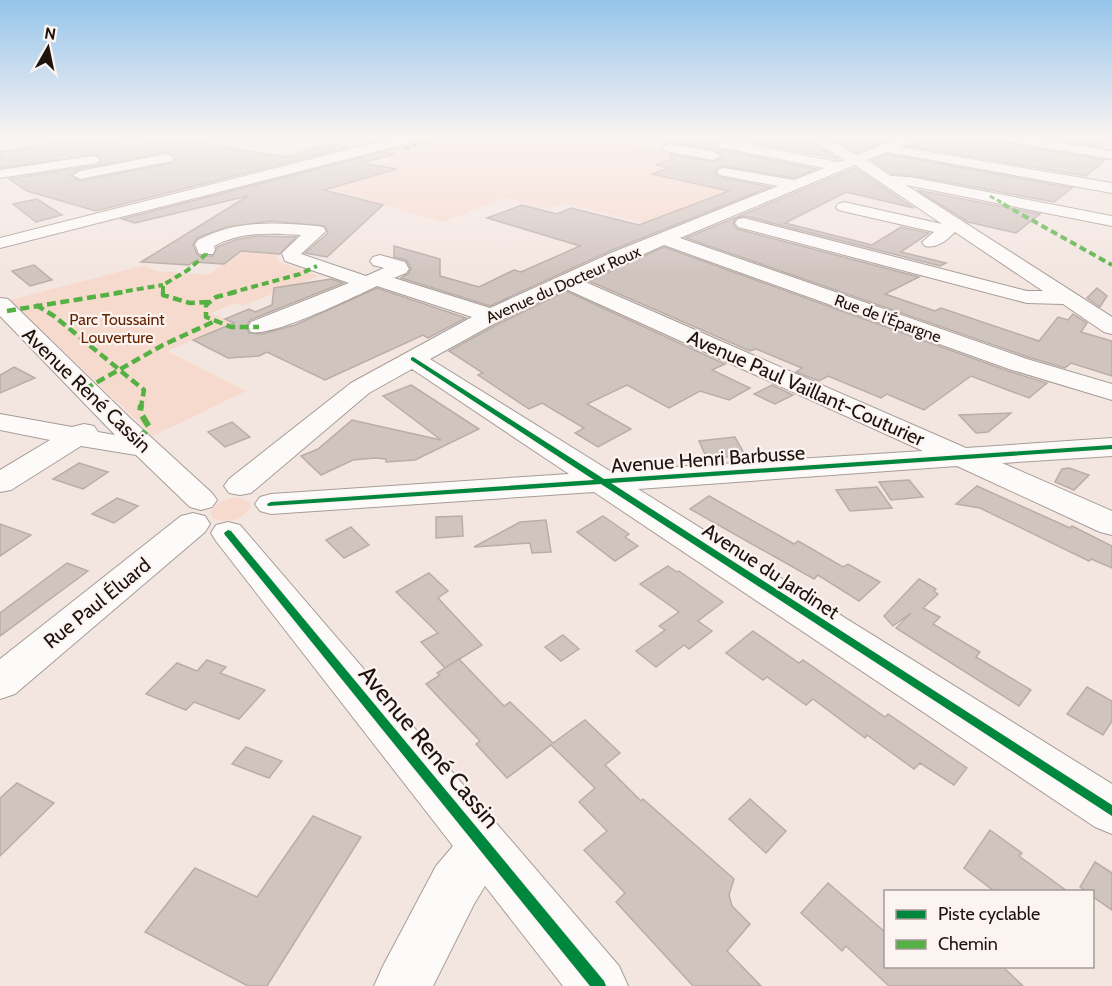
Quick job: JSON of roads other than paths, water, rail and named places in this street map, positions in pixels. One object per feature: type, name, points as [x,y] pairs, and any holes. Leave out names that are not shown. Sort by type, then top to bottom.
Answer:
[{"type":"street","points":[[0,243],[240,182]]},
{"type":"street","points":[[744,223],[816,190],[779,182]]},
{"type":"street","name":"Avenue du Docteur Roux","points":[[240,486],[360,388],[491,316],[566,281],[803,182]]},
{"type":"street","points":[[888,182],[956,231],[1112,327]]},
{"type":"street","points":[[915,182],[1112,221]]},
{"type":"street","points":[[1078,182],[1112,188]]},
{"type":"street","points":[[168,185],[188,195]]},
{"type":"street","points":[[844,207],[956,231]]},
{"type":"street","points":[[719,216],[1027,297],[1067,298]]},
{"type":"street","points":[[206,250],[204,244],[218,235],[250,229],[317,231],[291,253],[292,257],[375,274],[491,316]]},
{"type":"street","points":[[931,242],[956,231]]},
{"type":"street","name":"Rue de l'Épargne","points":[[665,239],[1018,364],[1112,392]]},
{"type":"street","points":[[259,327],[375,274]]},
{"type":"street","name":"Avenue Paul Vaillant-Couturier","points":[[566,281],[1112,524]]},
{"type":"street","name":"Avenue René Cassin","points":[[0,304],[144,447],[487,848],[599,986]]},
{"type":"street","name":"Avenue du Jardinet","points":[[413,359],[1112,811]]},
{"type":"street","points":[[0,483],[111,415]]},
{"type":"street","points":[[0,422],[144,447]]},
{"type":"street","name":"Avenue Henri Barbusse","points":[[271,504],[1112,447]]},
{"type":"street","points":[[240,486],[263,490],[269,496],[271,504],[267,513],[258,522],[207,519],[219,490],[240,486]]},
{"type":"street","name":"Rue Paul Éluard","points":[[0,682],[207,519]]},
{"type":"street","points":[[403,986],[455,885],[487,848]]},
{"type":"park label","name":"Parc Toussaint Louverture","points":[[117,328]]}]
